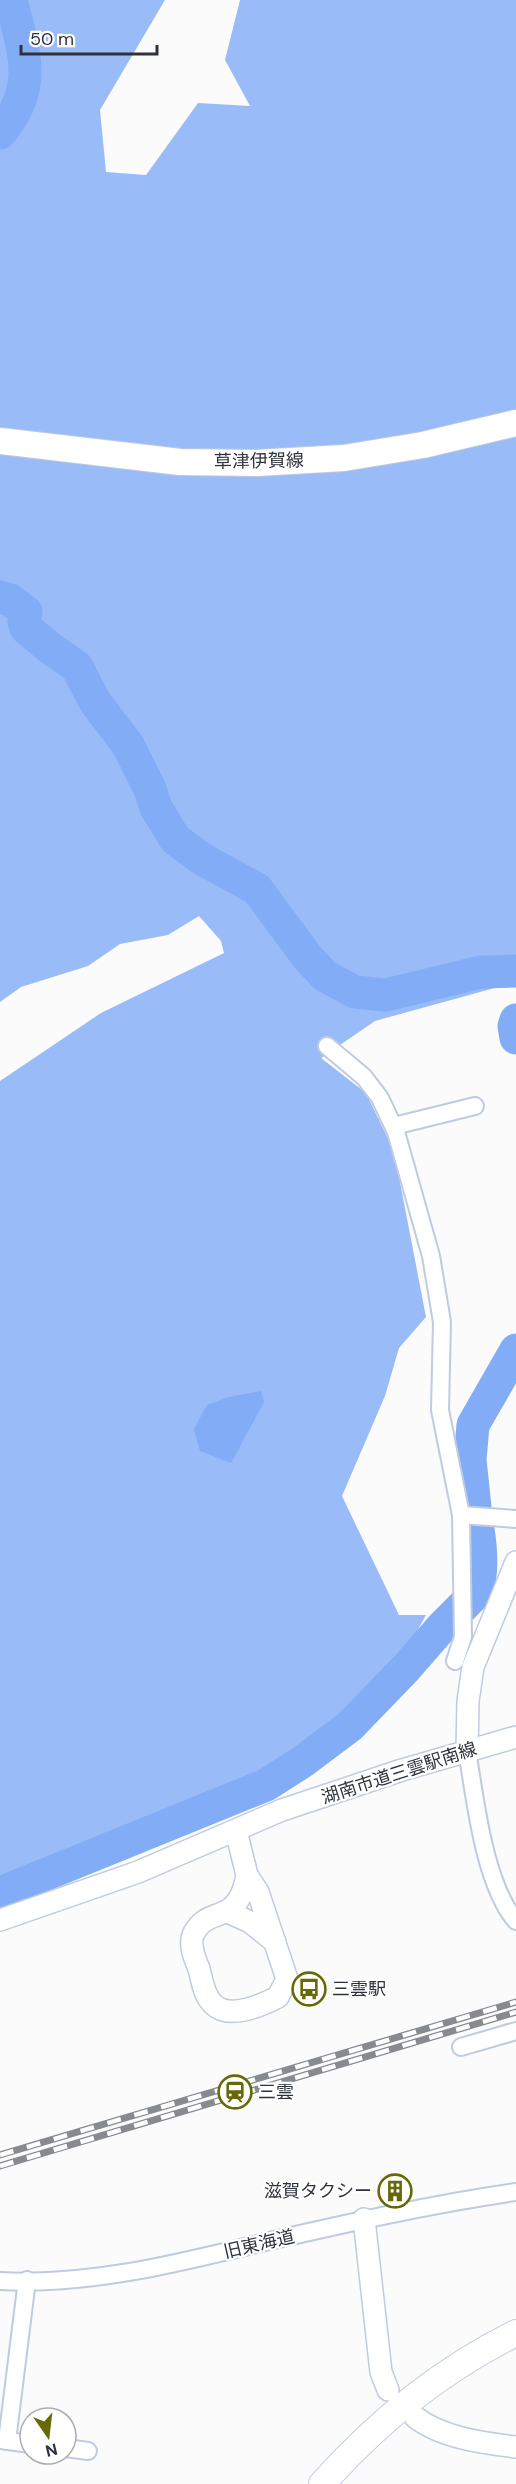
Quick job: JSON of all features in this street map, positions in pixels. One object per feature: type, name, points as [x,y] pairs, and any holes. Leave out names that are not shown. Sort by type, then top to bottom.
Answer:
[{"type":"main road","name":"草津伊賀線","points":[[0,441],[180,462],[256,463],[344,458],[423,445],[516,423]]},
{"type":"main road","points":[[322,2484],[367,2436],[413,2397],[465,2361],[516,2333]]},
{"type":"street","points":[[327,1046],[364,1077],[380,1098],[394,1126],[431,1256],[442,1322],[440,1410],[461,1515],[463,1637],[455,1661]]},
{"type":"street","points":[[394,1126],[475,1106]]},
{"type":"street","points":[[461,1515],[516,1519]]},
{"type":"street","points":[[516,1562],[473,1667],[468,1701],[467,1750],[479,1821],[492,1871],[505,1908],[516,1920]]},
{"type":"street","name":"湖南市道三雲駅南線","points":[[0,1920],[138,1872],[282,1810],[402,1770],[516,1737]]},
{"type":"street","points":[[236,1831],[247,1875],[258,1892],[287,1979],[278,1997],[266,2003],[234,2011],[223,2011],[208,1996],[192,1950],[192,1935],[199,1926],[228,1911],[238,1902],[244,1891],[247,1875]]},
{"type":"street","points":[[228,1911],[250,1922],[275,1942]]},
{"type":"street","points":[[461,2047],[516,2031]]},
{"type":"street","name":"旧東海道","points":[[0,2281],[58,2280],[134,2272],[364,2219],[516,2192]]},
{"type":"street","points":[[364,2219],[381,2372],[388,2390]]},
{"type":"street","points":[[4,2440],[27,2280]]},
{"type":"street","points":[[415,2417],[424,2423],[456,2435],[516,2447]]},
{"type":"street","points":[[78,2450],[88,2451]]},
{"type":"shaded area","points":[[0,0],[165,0],[100,110],[106,172],[146,175],[198,103],[250,106],[225,60],[240,0],[516,0],[516,982],[375,1021],[321,1058],[366,1093],[394,1151],[426,1317],[399,1348],[385,1396],[342,1496],[399,1615],[426,1615],[384,1691],[350,1730],[304,1764],[0,1890],[0,1081],[101,1013],[224,953],[221,941],[199,916],[168,935],[120,944],[88,966],[21,987],[0,1002]]},
{"type":"shaded area","points":[[261,1391],[264,1402],[231,1463],[200,1451],[194,1429],[207,1405],[229,1397]]},
{"type":"waterway","points":[[0,133],[12,116],[24,85],[24,53],[11,0]]},
{"type":"waterway","points":[[0,597],[10,600],[26,612],[24,622],[26,628],[77,667],[95,702],[128,745],[150,789],[156,808],[175,839],[202,859],[257,889],[308,958],[325,976],[355,992],[386,995],[481,972],[516,971]]},
{"type":"waterway","points":[[516,1020],[514,1026],[516,1038]]},
{"type":"waterway","points":[[475,1507],[470,1460],[473,1425],[516,1350]]},
{"type":"waterway","points":[[0,1893],[266,1785],[302,1762],[350,1726],[474,1595],[480,1572],[481,1554],[478,1529]]},
{"type":"railway","points":[[0,2155],[516,2002]]},
{"type":"railway","points":[[0,2166],[516,2012]]},
{"type":"place","name":"三雲駅","points":[[309,1989]]},
{"type":"place","name":"三雲","points":[[235,2092]]},
{"type":"place","name":"滋賀タクシー","points":[[395,2191]]}]
